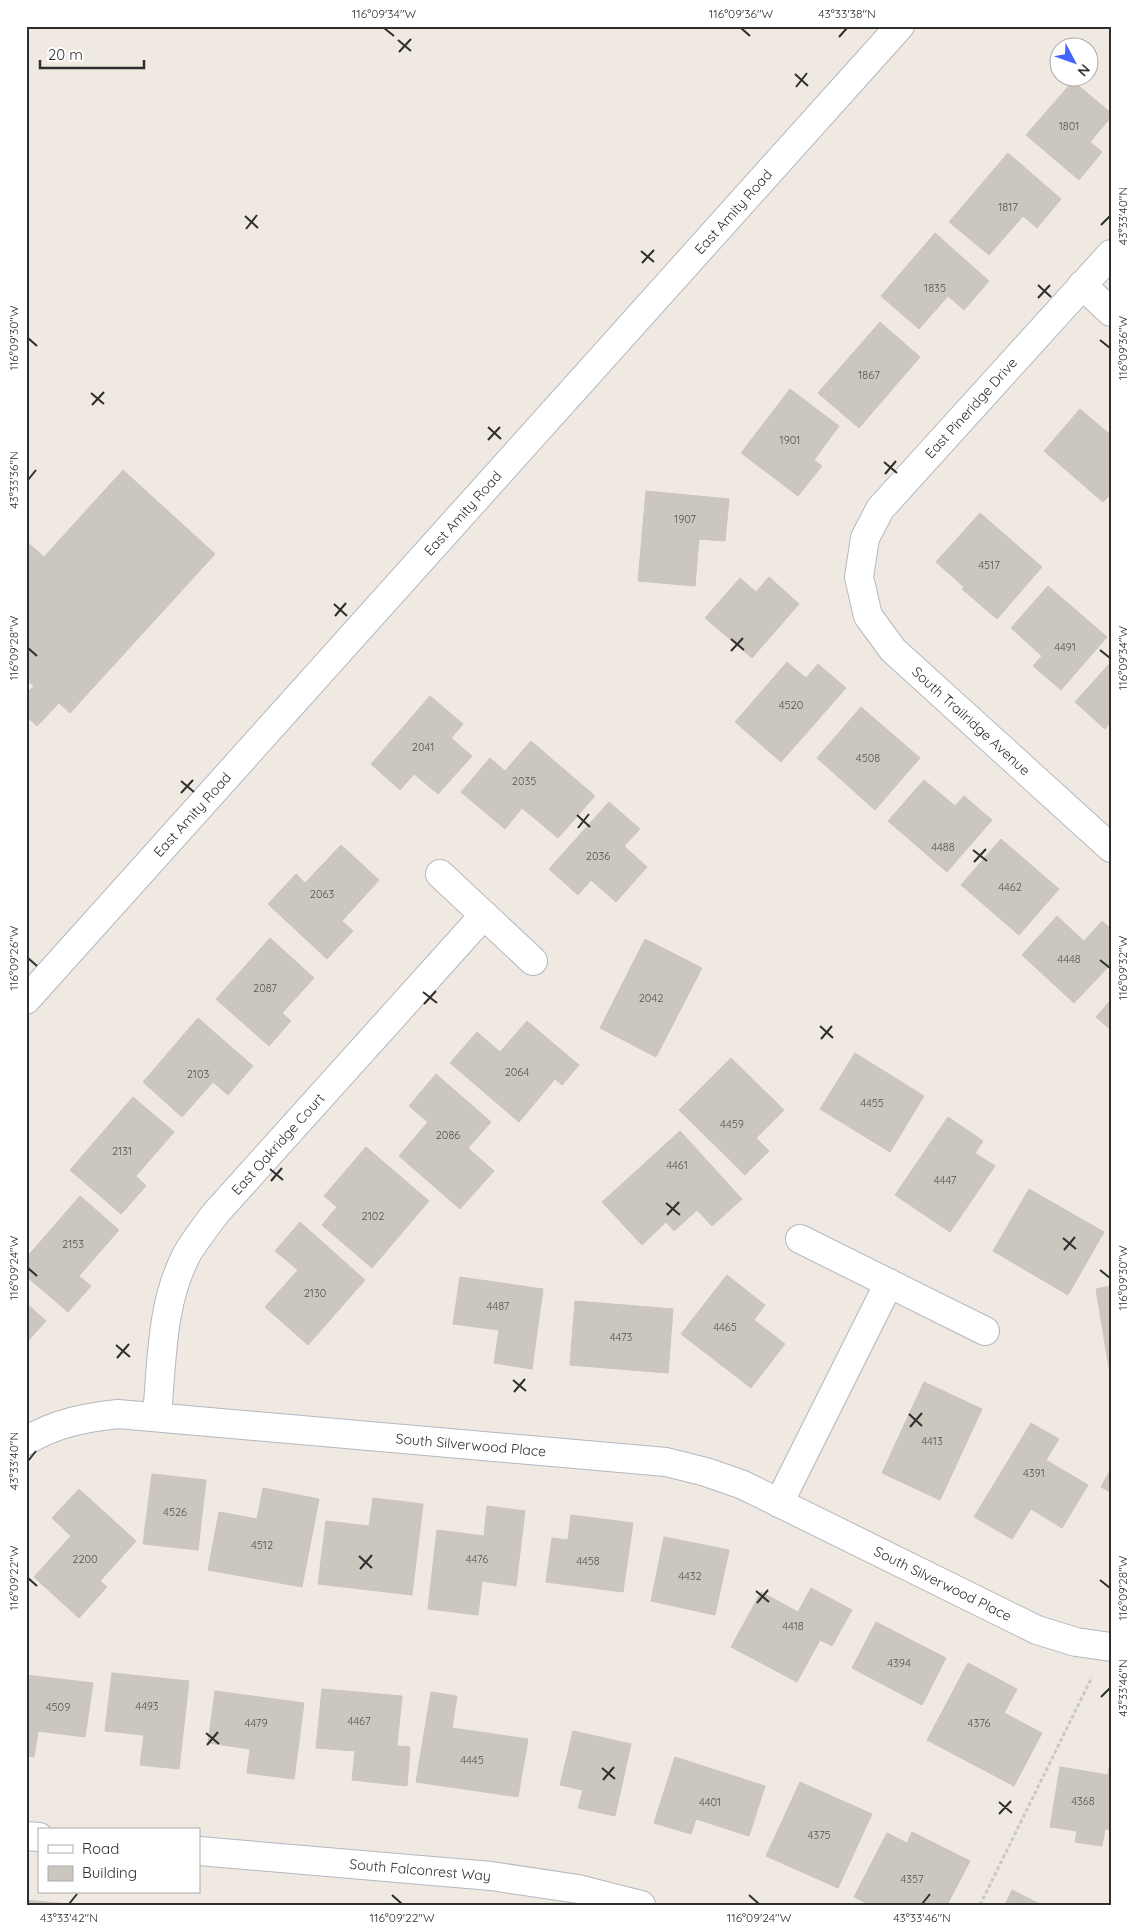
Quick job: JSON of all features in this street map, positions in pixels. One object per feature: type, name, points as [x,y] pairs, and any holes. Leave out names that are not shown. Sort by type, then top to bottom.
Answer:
[{"type":"street","name":"East Amity Road","points":[[26,1000],[900,26]]},
{"type":"street","name":"East Pineridge Drive","points":[[859,577],[865,538],[880,509],[1111,254]]},
{"type":"street","points":[[1082,286],[1111,312]]},
{"type":"street","name":"South Trailridge Avenue","points":[[859,577],[868,616],[893,650],[1111,848]]},
{"type":"street","points":[[440,874],[533,961]]},
{"type":"street","name":"East Oakridge Court","points":[[157,1416],[166,1321],[173,1289],[188,1252],[215,1214],[484,915]]},
{"type":"street","points":[[800,1239],[985,1331]]},
{"type":"street","points":[[780,1503],[888,1283]]},
{"type":"street","name":"South Silverwood Place","points":[[26,1441],[39,1433],[76,1419],[118,1414],[666,1462],[706,1472],[743,1485],[1037,1630],[1076,1642],[1109,1648]]},
{"type":"street","name":"South Falconrest Way","points":[[200,1851],[490,1876],[578,1889],[640,1905]]},
{"type":"path","points":[[980,1905],[1109,1648]]},
{"type":"building","points":[[1067,88],[1081,88],[1111,113],[1111,117],[1090,142],[1102,152],[1079,180],[1026,135]]},
{"type":"building","points":[[1008,153],[1061,199],[1037,228],[1023,216],[989,255],[949,222]]},
{"type":"building","points":[[935,233],[989,281],[964,310],[948,296],[919,329],[881,296]]},
{"type":"building","points":[[880,322],[920,357],[859,428],[818,393]]},
{"type":"building","points":[[790,389],[839,426],[814,460],[822,466],[798,496],[741,453]]},
{"type":"building","points":[[1080,409],[1108,433],[1111,429],[1111,494],[1103,502],[1044,451]]},
{"type":"building","points":[[123,470],[215,554],[70,713],[59,703],[37,726],[26,716],[26,694],[34,686],[26,679],[26,541],[44,557]]},
{"type":"building","points":[[646,491],[729,499],[725,541],[699,539],[695,586],[638,581]]},
{"type":"building","points":[[980,513],[1042,567],[997,619],[962,589],[964,587],[936,562]]},
{"type":"building","points":[[769,577],[799,604],[752,658],[705,618],[740,578],[756,592]]},
{"type":"building","points":[[1048,586],[1107,637],[1061,690],[1033,666],[1042,656],[1011,628]]},
{"type":"building","points":[[787,662],[806,678],[818,664],[846,688],[781,762],[735,722]]},
{"type":"building","points":[[1111,662],[1111,722],[1105,729],[1075,702]]},
{"type":"building","points":[[430,696],[463,724],[451,738],[472,756],[438,794],[414,774],[400,790],[371,764]]},
{"type":"building","points":[[861,707],[920,758],[875,810],[817,758]]},
{"type":"building","points":[[531,741],[595,796],[558,838],[522,808],[505,829],[461,792],[490,758],[505,771]]},
{"type":"building","points":[[924,780],[955,806],[964,796],[992,820],[947,872],[888,821]]},
{"type":"building","points":[[609,802],[640,829],[624,846],[647,867],[616,902],[591,880],[578,895],[549,869]]},
{"type":"building","points":[[1001,839],[1059,889],[1019,935],[961,885]]},
{"type":"building","points":[[341,845],[379,880],[342,921],[353,931],[327,959],[268,904],[296,874],[305,883]]},
{"type":"building","points":[[1057,916],[1084,941],[1102,921],[1111,929],[1111,964],[1074,1003],[1022,955]]},
{"type":"building","points":[[270,938],[314,978],[282,1013],[291,1021],[269,1046],[216,999]]},
{"type":"building","points":[[645,939],[702,968],[656,1057],[600,1028]]},
{"type":"building","points":[[1111,1000],[1111,1030],[1096,1017]]},
{"type":"building","points":[[198,1018],[253,1066],[228,1095],[213,1082],[182,1117],[143,1082]]},
{"type":"building","points":[[527,1021],[579,1065],[562,1085],[555,1079],[519,1122],[450,1063],[477,1032],[500,1052]]},
{"type":"building","points":[[855,1053],[924,1096],[890,1152],[820,1109]]},
{"type":"building","points":[[731,1058],[784,1110],[756,1138],[769,1151],[745,1175],[679,1110]]},
{"type":"building","points":[[436,1074],[491,1122],[468,1148],[494,1171],[460,1209],[399,1156],[428,1122],[409,1106]]},
{"type":"building","points":[[133,1097],[174,1132],[136,1176],[146,1186],[121,1214],[70,1170]]},
{"type":"building","points":[[948,1117],[983,1141],[975,1153],[995,1166],[950,1232],[895,1195]]},
{"type":"building","points":[[680,1131],[742,1199],[712,1226],[697,1210],[674,1231],[666,1222],[642,1245],[602,1202]]},
{"type":"building","points":[[366,1147],[429,1201],[372,1268],[322,1225],[337,1207],[324,1196]]},
{"type":"building","points":[[1029,1189],[1104,1232],[1068,1295],[993,1251]]},
{"type":"building","points":[[80,1196],[119,1230],[79,1276],[91,1286],[68,1312],[26,1276],[26,1258]]},
{"type":"building","points":[[300,1222],[365,1280],[308,1345],[265,1307],[298,1270],[275,1251]]},
{"type":"building","points":[[727,1275],[765,1305],[754,1320],[785,1344],[751,1388],[681,1334]]},
{"type":"building","points":[[460,1277],[543,1289],[532,1369],[494,1363],[499,1330],[453,1324]]},
{"type":"building","points":[[1111,1286],[1111,1380],[1096,1289]]},
{"type":"building","points":[[575,1301],[673,1309],[668,1373],[570,1365]]},
{"type":"building","points":[[26,1303],[46,1321],[26,1343]]},
{"type":"building","points":[[924,1382],[982,1409],[940,1500],[882,1473]]},
{"type":"building","points":[[1031,1423],[1059,1439],[1046,1460],[1088,1485],[1062,1528],[1031,1509],[1012,1539],[974,1517]]},
{"type":"building","points":[[1111,1469],[1111,1492],[1101,1487]]},
{"type":"building","points":[[152,1474],[206,1480],[198,1550],[143,1544]]},
{"type":"building","points":[[263,1488],[319,1499],[302,1587],[208,1570],[219,1512],[257,1519]]},
{"type":"building","points":[[79,1489],[136,1541],[100,1581],[107,1587],[79,1618],[34,1577],[71,1536],[52,1518]]},
{"type":"building","points":[[373,1498],[423,1504],[412,1595],[318,1584],[326,1521],[369,1526]]},
{"type":"building","points":[[487,1506],[525,1511],[516,1586],[482,1581],[478,1615],[428,1609],[437,1530],[484,1536]]},
{"type":"building","points":[[571,1515],[633,1523],[623,1592],[546,1582],[552,1538],[568,1540]]},
{"type":"building","points":[[664,1537],[729,1550],[715,1615],[651,1601]]},
{"type":"building","points":[[811,1588],[852,1610],[832,1646],[820,1640],[797,1682],[731,1647],[761,1592],[798,1612]]},
{"type":"building","points":[[876,1622],[946,1658],[922,1705],[852,1668]]},
{"type":"building","points":[[968,1663],[1017,1689],[1004,1713],[1042,1733],[1014,1786],[927,1740]]},
{"type":"building","points":[[112,1673],[189,1681],[179,1769],[140,1765],[144,1735],[105,1731]]},
{"type":"building","points":[[26,1675],[93,1683],[85,1737],[38,1731],[34,1757],[26,1756]]},
{"type":"building","points":[[322,1689],[402,1696],[397,1746],[410,1747],[407,1786],[352,1780],[355,1751],[316,1748]]},
{"type":"building","points":[[215,1691],[304,1703],[294,1779],[247,1773],[250,1749],[208,1743]]},
{"type":"building","points":[[431,1692],[457,1696],[452,1728],[528,1739],[518,1797],[416,1782]]},
{"type":"building","points":[[573,1731],[631,1744],[615,1816],[578,1808],[583,1790],[560,1785]]},
{"type":"building","points":[[1111,1754],[1111,1830],[1105,1829],[1102,1846],[1075,1842],[1077,1831],[1050,1827],[1060,1767],[1108,1775]]},
{"type":"building","points":[[675,1757],[765,1786],[749,1836],[696,1819],[691,1834],[654,1823]]},
{"type":"building","points":[[800,1782],[872,1814],[838,1888],[766,1856]]},
{"type":"building","points":[[912,1832],[970,1861],[947,1905],[870,1905],[854,1897],[887,1833],[907,1843]]},
{"type":"building","points":[[1012,1890],[1042,1905],[1005,1905]]},
{"type":"building","points":[[26,1900],[68,1904],[68,1905],[26,1905]]}]
